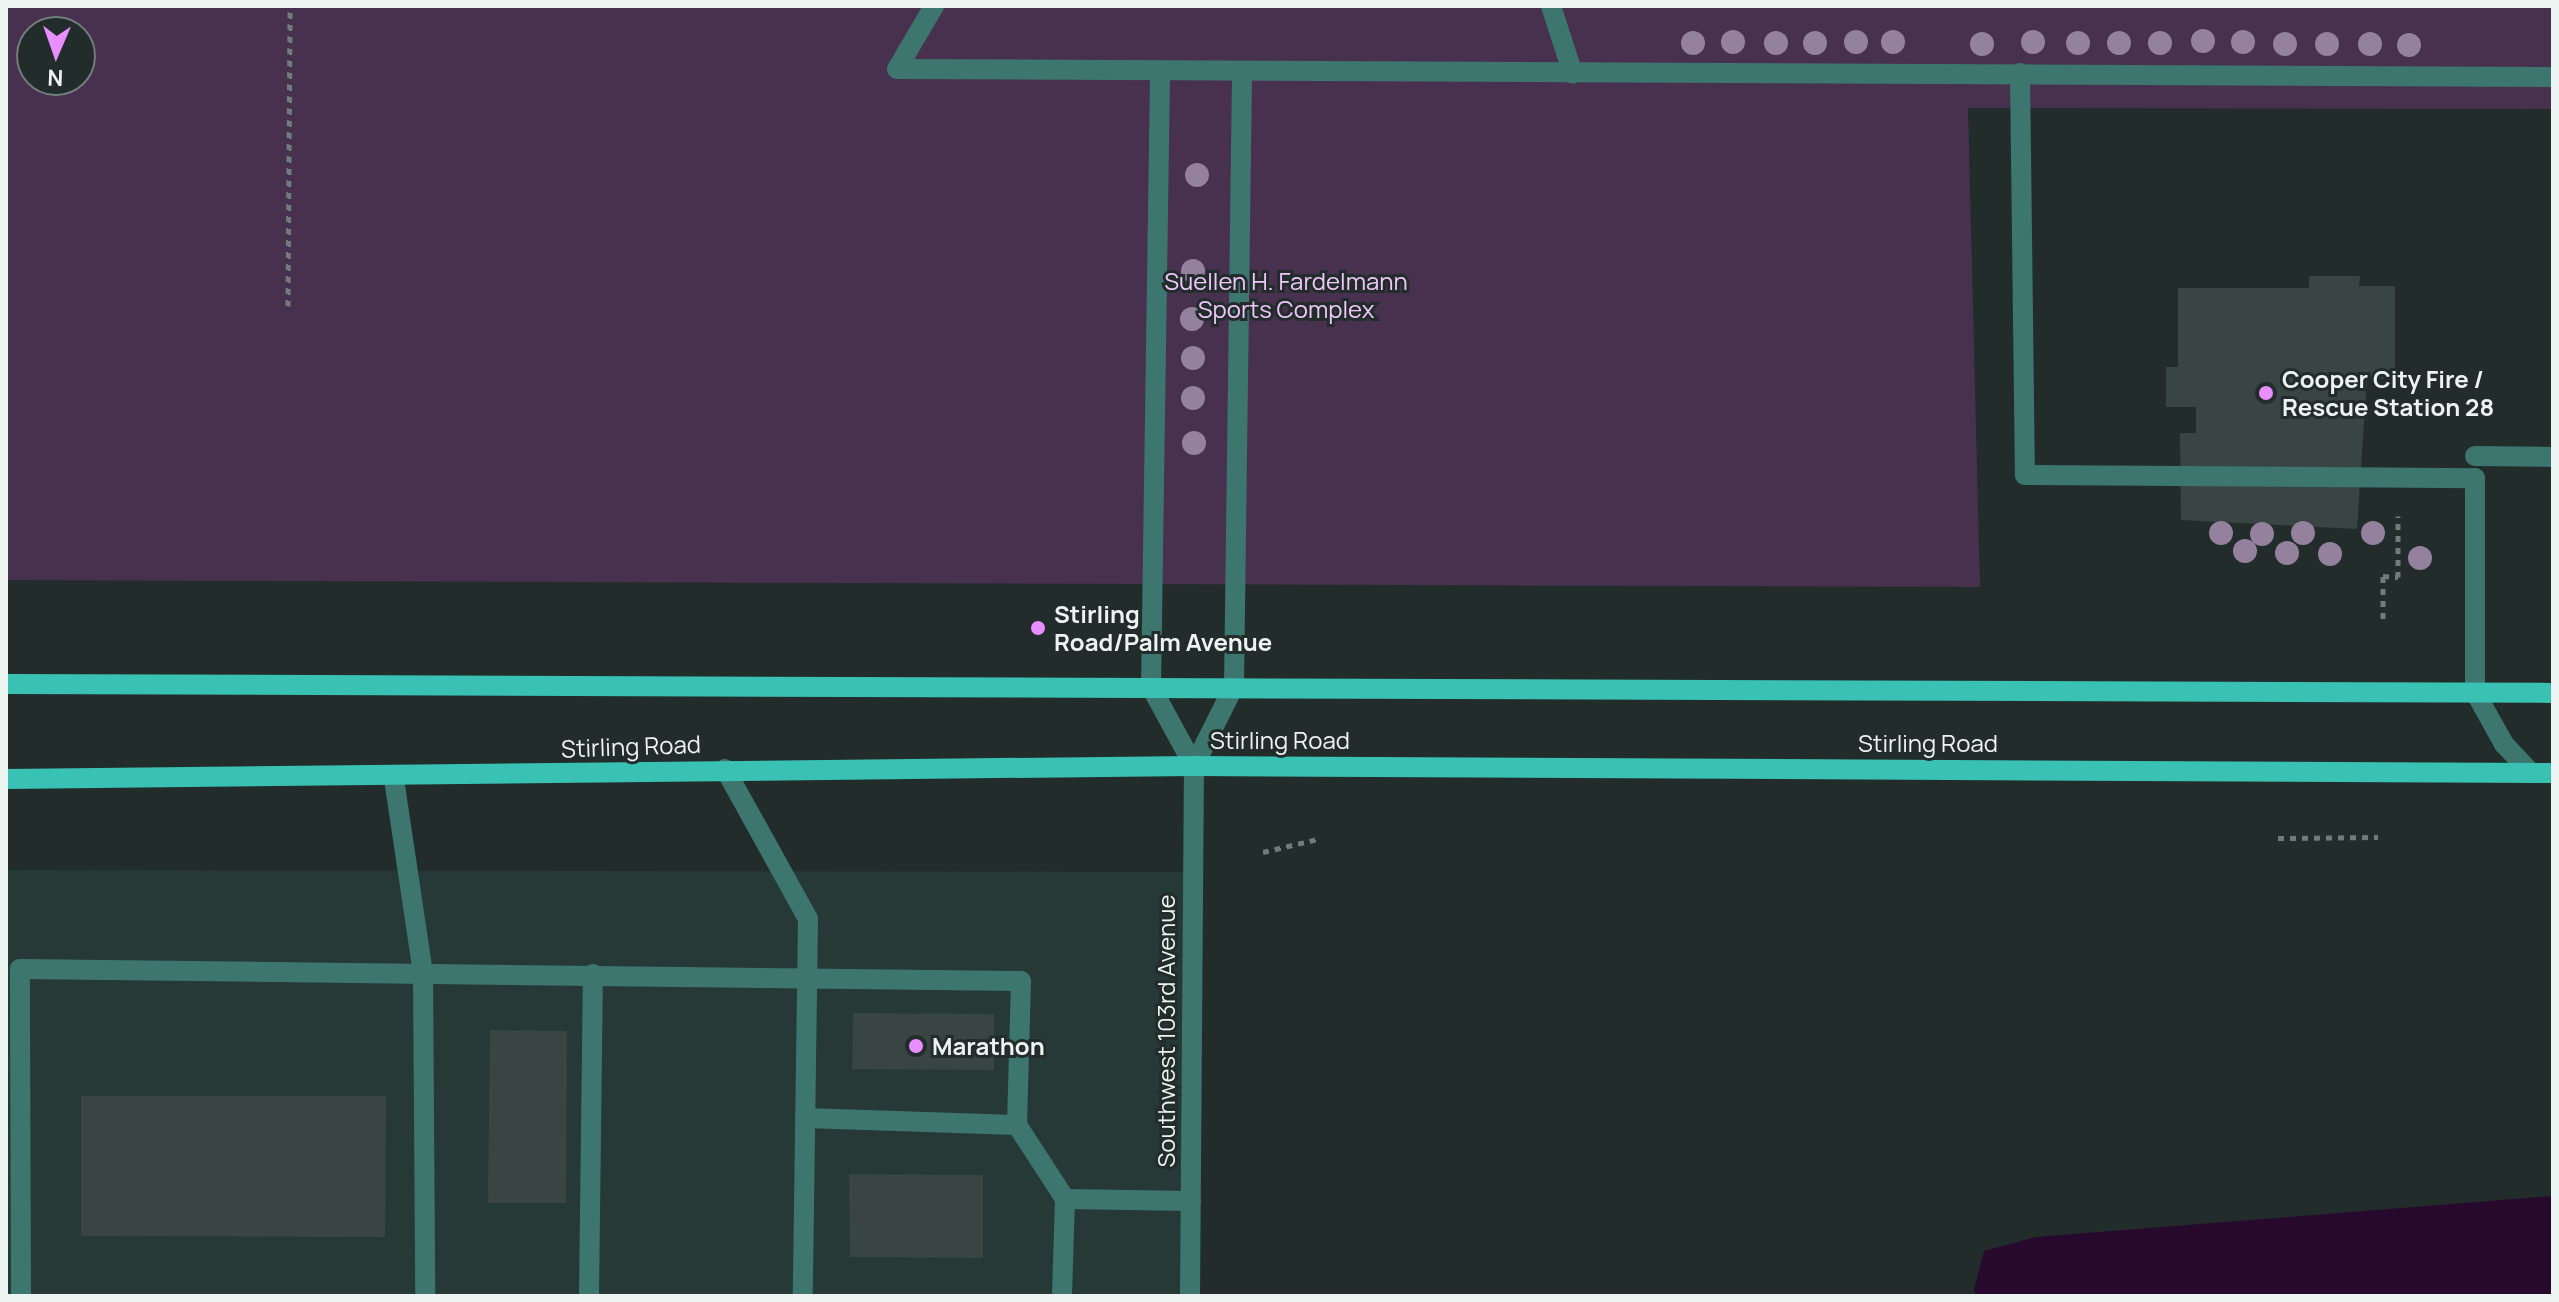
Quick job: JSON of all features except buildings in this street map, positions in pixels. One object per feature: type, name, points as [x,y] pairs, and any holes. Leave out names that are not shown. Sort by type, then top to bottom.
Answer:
[{"type":"main road","points":[[6,684],[2553,693]]},
{"type":"main road","name":"Stirling Road","points":[[6,779],[394,779],[725,769],[1194,766],[2553,773]]},
{"type":"street","points":[[934,6],[897,69],[1242,76],[2020,73],[2553,77]]},
{"type":"street","points":[[1551,6],[1573,74]]},
{"type":"street","points":[[2020,73],[2025,475],[2475,478],[2475,692],[2504,744],[2531,773]]},
{"type":"street","points":[[1160,75],[1151,687],[1194,766]]},
{"type":"street","points":[[1194,766],[1234,686],[1242,76]]},
{"type":"street","points":[[2475,456],[2553,457]]},
{"type":"street","name":"Southwest 103rd Avenue","points":[[1190,1296],[1194,766]]},
{"type":"street","points":[[725,769],[808,919],[803,1296]]},
{"type":"street","points":[[394,779],[423,972],[425,1296]]},
{"type":"street","points":[[21,1296],[20,969],[807,975],[1021,981],[1017,1125],[1065,1199],[1062,1296]]},
{"type":"street","points":[[589,1296],[593,974]]},
{"type":"street","points":[[805,1118],[1017,1125]]},
{"type":"street","points":[[1065,1199],[1191,1201]]},
{"type":"path","points":[[288,306],[290,6]]},
{"type":"path","points":[[2383,619],[2383,576],[2398,577],[2398,516]]},
{"type":"path","points":[[2278,838],[2378,837]]},
{"type":"path","points":[[1263,852],[1318,839]]},
{"type":"shaded area","points":[[6,870],[1193,872],[1190,1296],[6,1296]]},
{"type":"shaded area","points":[[2553,1196],[2553,1296],[1976,1296],[1974,1290],[1984,1251],[2036,1237]]},
{"type":"green space","name":"Suellen H. Fardelmann Sports Complex","points":[[6,6],[2553,6],[2553,109],[1968,108],[1980,587],[6,580]]},
{"type":"place","name":"Cooper City Fire / Rescue Station 28","points":[[2266,393]]},
{"type":"place","name":"Stirling Road/Palm Avenue","points":[[1038,628]]},
{"type":"place","name":"Marathon","points":[[916,1046]]}]
